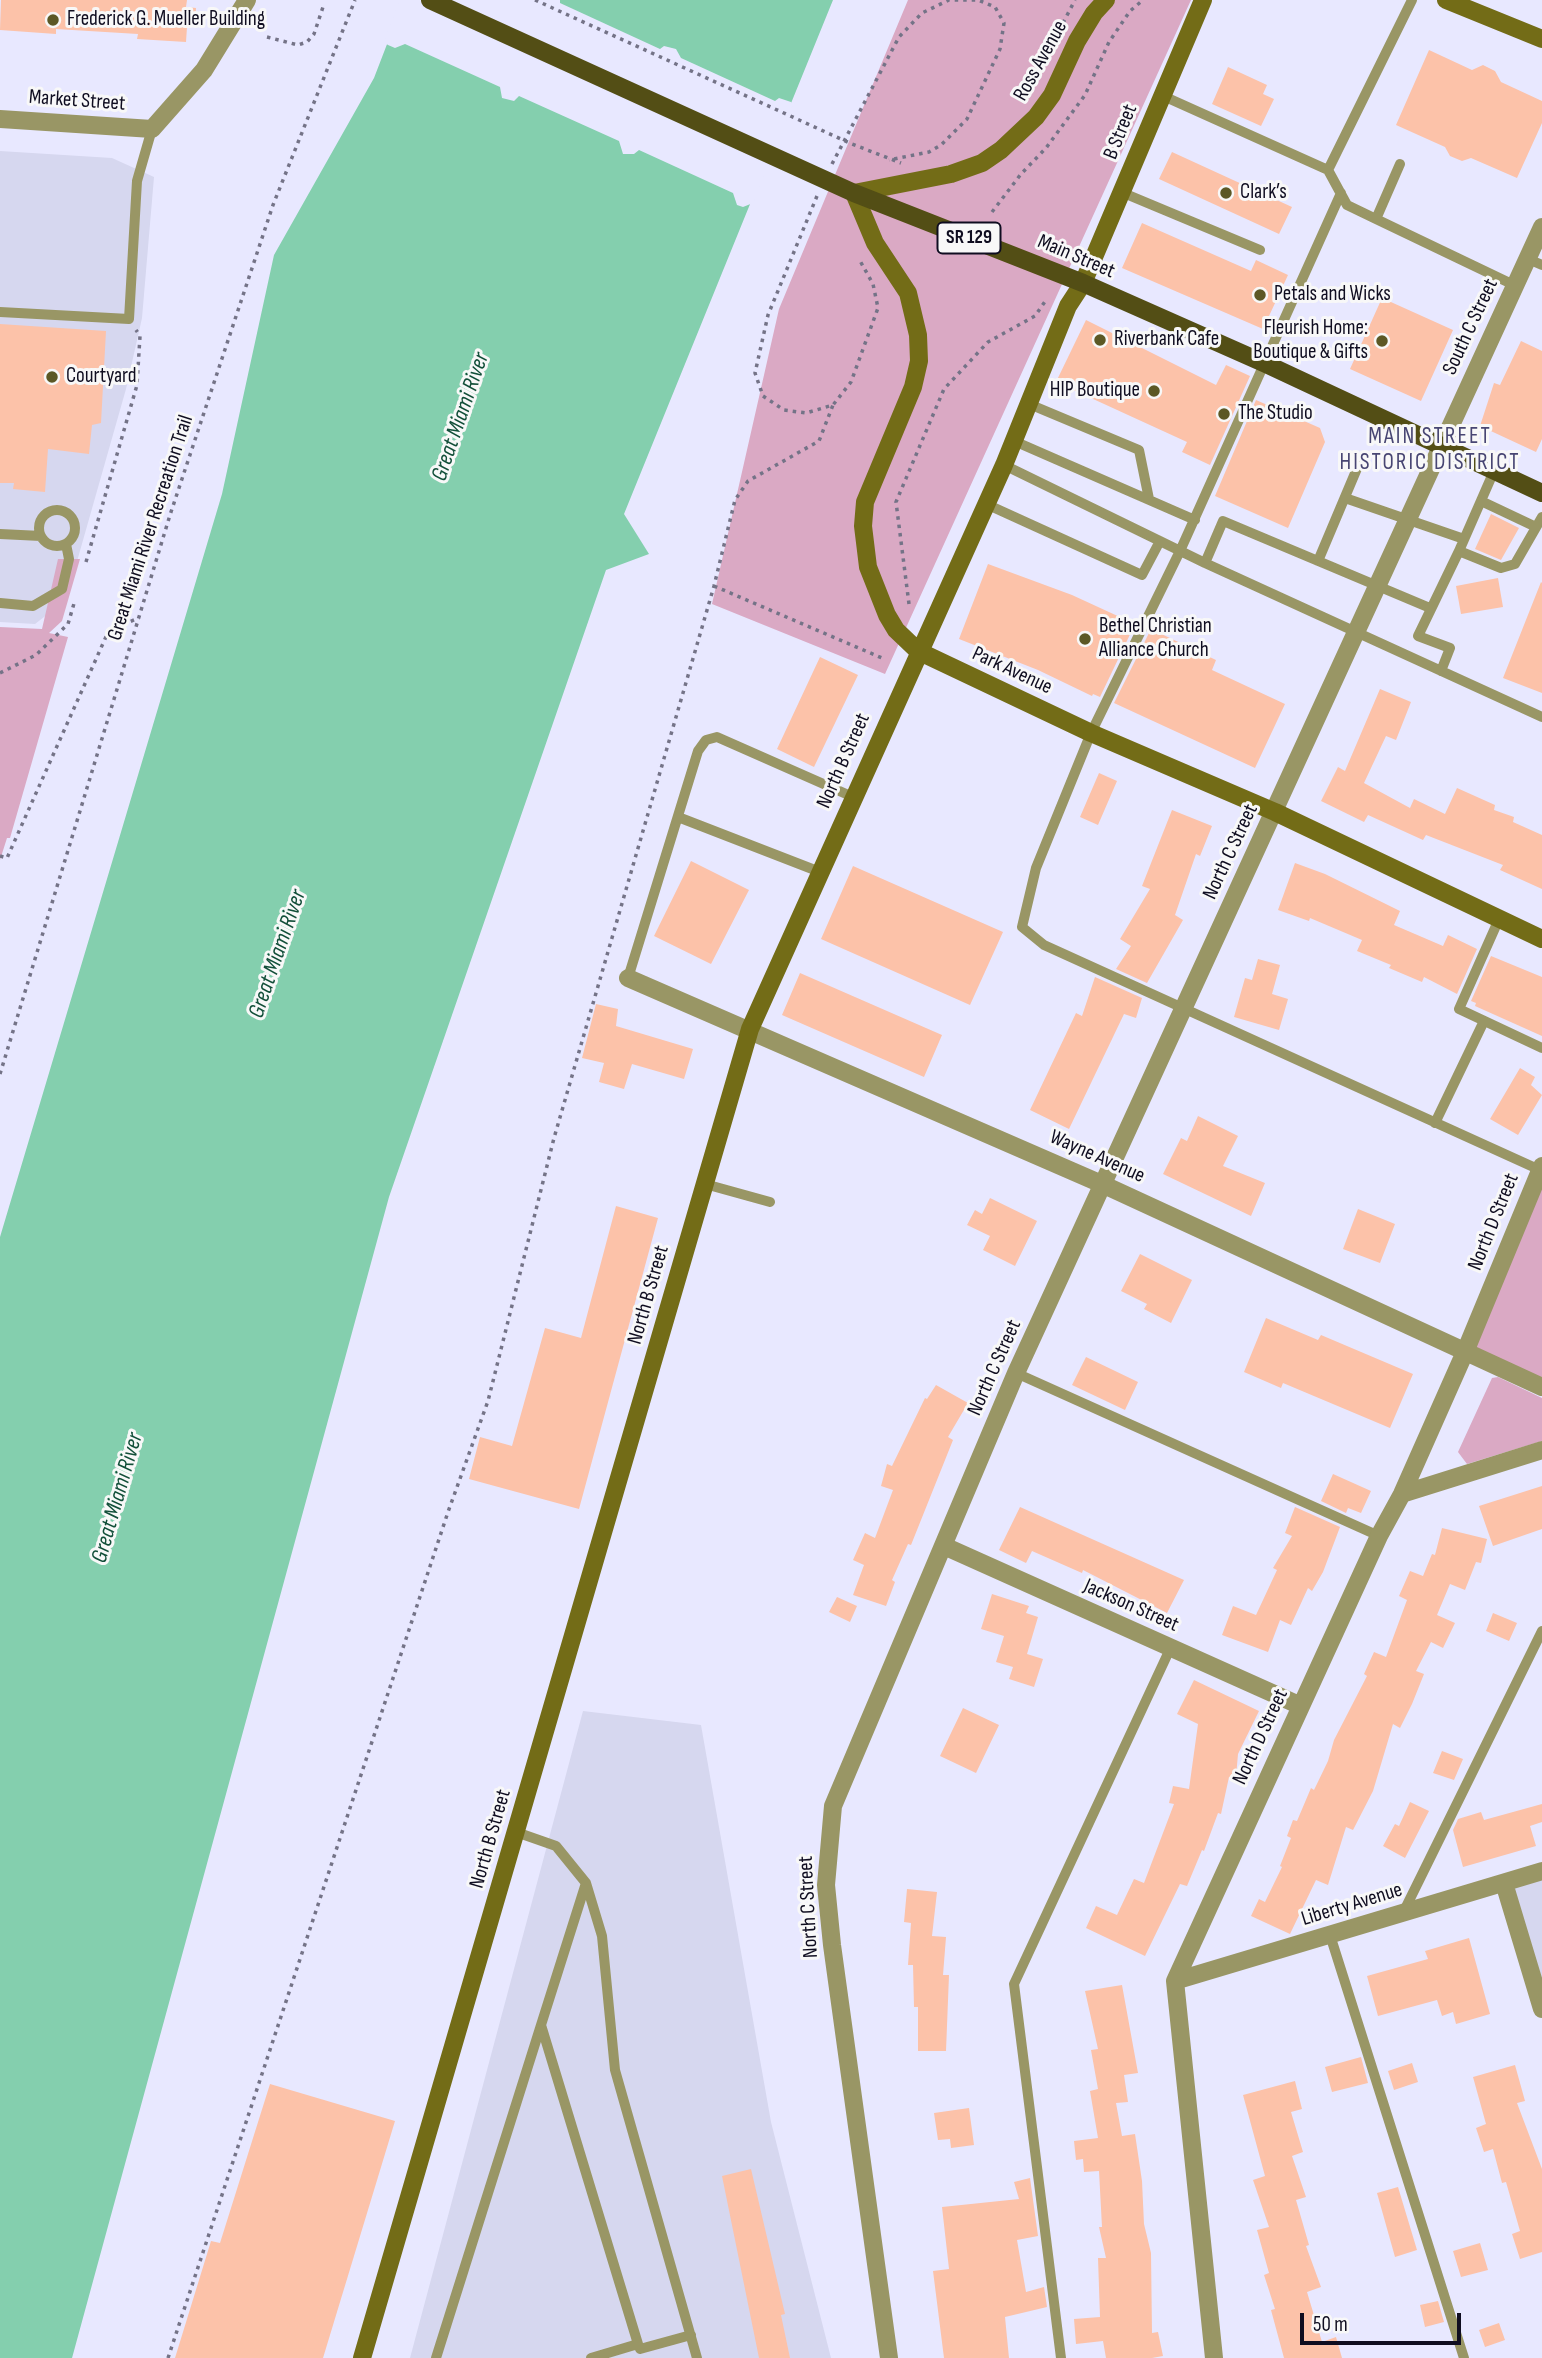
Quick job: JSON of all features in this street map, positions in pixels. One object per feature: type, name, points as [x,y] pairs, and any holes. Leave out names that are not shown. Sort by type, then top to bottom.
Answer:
[{"type":"main road","name":"Main Street","points":[[430,0],[854,192],[1083,283],[1266,364],[1542,493]]},
{"type":"main road","name":"Ross Avenue","points":[[854,192],[951,174],[982,163],[1001,150],[1036,117],[1052,94],[1077,41],[1094,13],[1106,0]]},
{"type":"main road","name":"B Street","points":[[1083,283],[1203,0]]},
{"type":"main road","points":[[1446,0],[1542,39]]},
{"type":"main road","name":"Park Avenue","points":[[854,192],[875,243],[908,293],[918,335],[919,361],[913,387],[865,502],[863,526],[868,567],[887,615],[896,630],[918,651],[1091,733],[1275,813],[1542,939]]},
{"type":"main road","name":"North B Street","points":[[362,2358],[750,1029],[1004,465],[1068,306],[1083,283]]},
{"type":"street","points":[[152,129],[204,70],[247,0]]},
{"type":"street","name":"Market Street","points":[[0,119],[152,129]]},
{"type":"street","name":"South C Street","points":[[1441,447],[1516,286],[1535,262],[1542,227]]},
{"type":"street","name":"North C Street","points":[[889,2358],[832,1945],[826,1885],[833,1806],[1016,1373],[1441,447]]},
{"type":"street","name":"Wayne Avenue","points":[[628,978],[1104,1185],[1542,1387]]},
{"type":"street","name":"North D Street","points":[[1175,1981],[1379,1536],[1402,1494],[1465,1353],[1541,1168]]},
{"type":"street","points":[[1402,1494],[1542,1450]]},
{"type":"street","name":"Jackson Street","points":[[944,1546],[1301,1706]]},
{"type":"street","name":"Liberty Avenue","points":[[1175,1981],[1542,1871]]},
{"type":"street","points":[[1504,1883],[1542,2009]]},
{"type":"street","points":[[1175,1981],[1214,2358]]},
{"type":"lane","points":[[1328,170],[1412,0]]},
{"type":"lane","points":[[1161,95],[1328,170],[1346,205],[1516,286]]},
{"type":"lane","points":[[0,312],[129,319],[137,181],[152,129]]},
{"type":"lane","points":[[1376,219],[1400,164]]},
{"type":"lane","points":[[1121,192],[1260,250]]},
{"type":"lane","points":[[1341,193],[1195,520],[1091,733],[1036,868],[1022,927],[1044,945],[1435,1123],[1541,1168]]},
{"type":"lane","points":[[1029,404],[1139,450],[1149,499]]},
{"type":"lane","points":[[1014,441],[1195,520]]},
{"type":"lane","points":[[1318,561],[1361,459]]},
{"type":"lane","points":[[1004,465],[1205,563],[1542,717]]},
{"type":"lane","points":[[1441,671],[1450,648],[1418,636],[1494,471]]},
{"type":"lane","points":[[1345,498],[1464,539]]},
{"type":"lane","points":[[1459,551],[1501,568],[1515,564],[1539,522],[1481,501]]},
{"type":"lane","points":[[986,504],[1142,575],[1160,541]]},
{"type":"lane","points":[[56,509],[69,513],[76,526],[75,533],[66,544],[52,545],[41,536],[39,529],[43,516],[56,509]]},
{"type":"lane","points":[[1205,563],[1223,521],[1430,608]]},
{"type":"lane","points":[[1470,526],[1483,531]]},
{"type":"lane","points":[[0,534],[41,536]]},
{"type":"lane","points":[[0,603],[33,606],[62,589],[69,559],[66,544]]},
{"type":"lane","points":[[1511,544],[1524,550]]},
{"type":"lane","points":[[628,978],[698,751],[706,740],[717,737],[853,797]]},
{"type":"lane","points":[[678,817],[820,872]]},
{"type":"lane","points":[[1499,919],[1459,1009],[1542,1048]]},
{"type":"lane","points":[[1435,1123],[1484,1021]]},
{"type":"lane","points":[[705,1184],[770,1202]]},
{"type":"lane","points":[[1016,1373],[1379,1536]]},
{"type":"lane","points":[[1403,1913],[1542,1631]]},
{"type":"lane","points":[[1061,2358],[1014,1984],[1170,1649]]},
{"type":"lane","points":[[516,1832],[556,1846],[586,1883],[602,1936],[615,2070],[697,2358]]},
{"type":"lane","points":[[436,2358],[586,1883]]},
{"type":"lane","points":[[1330,1935],[1464,2358]]},
{"type":"lane","points":[[541,2025],[641,2350]]},
{"type":"lane","points":[[591,2358],[641,2350],[691,2335]]},
{"type":"path","name":"Great Miami River Recreation Trail","points":[[0,1074],[139,618],[273,205],[355,0]]},
{"type":"path","points":[[535,0],[852,144],[889,160],[908,163]]},
{"type":"path","points":[[1058,32],[1075,0]]},
{"type":"path","points":[[267,37],[298,45],[307,42],[314,34],[324,4]]},
{"type":"path","points":[[909,604],[896,502],[944,389],[988,342],[1035,316],[1046,300]]},
{"type":"path","points":[[84,571],[137,385],[140,336],[129,319]]},
{"type":"path","points":[[168,2358],[448,1512],[488,1401],[554,1138],[714,586],[735,500],[748,481],[818,441],[833,405]]},
{"type":"path","points":[[714,586],[882,658]]},
{"type":"path","points":[[0,673],[36,654],[68,624],[76,598]]},
{"type":"path","points":[[0,856],[7,858],[109,630],[139,618]]},
{"type":"shaded area","points":[[908,0],[1191,0],[885,674],[712,604],[779,309]]},
{"type":"shaded area","points":[[0,151],[112,158],[154,177],[142,318],[126,389],[66,600],[35,624],[0,622]]},
{"type":"shaded area","points":[[58,559],[80,559],[62,621],[49,633],[68,637],[10,838],[7,838],[0,860],[0,627],[42,629]]},
{"type":"shaded area","points":[[1542,1166],[1542,1387],[1465,1353]]},
{"type":"shaded area","points":[[1498,1377],[1542,1398],[1542,1441],[1467,1464],[1458,1452],[1492,1378]]},
{"type":"shaded area","points":[[583,1711],[701,1725],[771,2122],[831,2358],[410,2358]]},
{"type":"shaded area","points":[[1542,1871],[1542,2009],[1504,1883]]},
{"type":"water","name":"Great Miami River","points":[[404,0],[833,0],[624,514],[649,554],[606,570],[389,1197],[72,2358],[0,2358],[0,1237],[222,494],[274,255],[374,78]]},
{"type":"pier","points":[[400,0],[560,0],[560,3],[660,49],[664,46],[676,49],[681,58],[775,101],[779,98],[791,102],[793,104],[753,203],[743,207],[737,205],[733,193],[639,150],[634,154],[623,154],[619,141],[519,96],[514,101],[502,98],[500,87],[405,44],[395,48],[388,45],[384,42]]},
{"type":"building","name":"Frederick G. Mueller Building","points":[[1,0],[187,0],[186,7],[196,8],[195,27],[187,27],[186,42],[137,39],[138,34],[56,29],[56,34],[0,30]]},
{"type":"building","points":[[1429,50],[1472,70],[1483,65],[1495,71],[1501,82],[1542,101],[1542,123],[1517,178],[1471,158],[1462,161],[1450,156],[1445,147],[1396,125]]},
{"type":"building","points":[[1228,67],[1267,85],[1263,94],[1274,99],[1261,126],[1212,104]]},
{"type":"building","name":"Clark’s","points":[[1172,152],[1292,207],[1279,234],[1159,179]]},
{"type":"building","points":[[1142,223],[1251,271],[1256,260],[1288,275],[1263,329],[1122,268]]},
{"type":"building","points":[[1382,298],[1453,330],[1421,401],[1350,369]]},
{"type":"building","points":[[1086,320],[1216,385],[1226,365],[1250,376],[1210,465],[1182,452],[1187,442],[1056,382]]},
{"type":"building","name":"Courtyard","points":[[0,324],[106,331],[101,423],[92,425],[89,454],[48,449],[45,492],[13,489],[14,483],[0,483]]},
{"type":"building","points":[[1521,341],[1542,351],[1542,439],[1536,452],[1480,426],[1494,383],[1500,385]]},
{"type":"building","points":[[1256,400],[1320,428],[1325,442],[1288,528],[1215,496]]},
{"type":"building","points":[[1491,514],[1519,528],[1501,560],[1475,549]]},
{"type":"building","points":[[988,564],[1072,595],[1135,624],[1100,697],[1093,694],[1092,696],[1038,670],[959,639]]},
{"type":"building","points":[[1498,578],[1503,607],[1461,614],[1456,586]]},
{"type":"building","points":[[1542,583],[1542,693],[1503,678]]},
{"type":"building","points":[[1151,629],[1216,660],[1212,670],[1285,704],[1255,768],[1114,703]]},
{"type":"building","points":[[820,657],[858,675],[814,767],[777,749]]},
{"type":"building","points":[[1380,689],[1411,702],[1396,740],[1386,736],[1364,783],[1410,808],[1414,799],[1445,814],[1457,788],[1495,805],[1494,810],[1514,817],[1513,822],[1542,835],[1542,889],[1500,870],[1503,865],[1426,835],[1423,840],[1368,815],[1364,822],[1321,801],[1338,767],[1345,771]]},
{"type":"building","points":[[1099,773],[1117,781],[1098,825],[1080,817]]},
{"type":"building","points":[[1172,810],[1212,826],[1200,856],[1196,854],[1175,915],[1183,920],[1147,983],[1116,969],[1131,946],[1120,939],[1150,889],[1142,886]]},
{"type":"building","points":[[691,861],[749,890],[711,964],[654,936]]},
{"type":"building","points":[[1295,863],[1325,874],[1400,911],[1394,925],[1443,946],[1448,935],[1477,949],[1457,994],[1424,977],[1422,982],[1389,968],[1391,965],[1357,951],[1362,940],[1310,918],[1309,921],[1278,910]]},
{"type":"building","points":[[853,866],[1003,932],[970,1005],[821,939]]},
{"type":"building","points":[[1491,956],[1542,977],[1542,1036],[1475,1006],[1476,1003],[1471,1001]]},
{"type":"building","points":[[1258,959],[1280,965],[1272,994],[1288,999],[1279,1030],[1234,1017],[1245,978],[1252,980]]},
{"type":"building","points":[[800,973],[942,1035],[924,1077],[782,1015]]},
{"type":"building","points":[[1095,977],[1142,998],[1136,1018],[1124,1014],[1069,1129],[1030,1110],[1076,1013],[1082,1016]]},
{"type":"building","points":[[596,1004],[618,1009],[616,1026],[693,1049],[684,1079],[632,1064],[624,1089],[599,1082],[604,1063],[582,1058]]},
{"type":"building","points":[[1520,1068],[1535,1077],[1531,1085],[1542,1095],[1518,1135],[1490,1119]]},
{"type":"building","points":[[1198,1116],[1238,1136],[1223,1166],[1265,1183],[1251,1216],[1163,1174],[1181,1138],[1187,1141]]},
{"type":"building","points":[[990,1198],[1037,1221],[1015,1266],[983,1250],[990,1236],[967,1225],[975,1210],[982,1214]]},
{"type":"building","points":[[616,1206],[658,1218],[579,1509],[469,1479],[480,1437],[512,1446],[545,1328],[581,1338]]},
{"type":"building","points":[[1358,1209],[1395,1224],[1380,1263],[1343,1249]]},
{"type":"building","points":[[1140,1254],[1192,1280],[1171,1323],[1144,1309],[1147,1304],[1121,1291]]},
{"type":"building","points":[[1266,1318],[1318,1340],[1321,1335],[1413,1374],[1390,1428],[1283,1383],[1281,1388],[1244,1372]]},
{"type":"building","points":[[1086,1357],[1138,1382],[1125,1410],[1072,1385]]},
{"type":"building","points":[[936,1385],[968,1403],[948,1437],[953,1440],[911,1545],[908,1544],[892,1580],[895,1582],[886,1606],[853,1595],[864,1565],[853,1560],[865,1533],[875,1538],[893,1490],[881,1486],[887,1464],[892,1466],[925,1398],[927,1399]]},
{"type":"building","points":[[1333,1474],[1371,1491],[1361,1513],[1348,1508],[1346,1513],[1321,1501]]},
{"type":"building","points":[[1542,1486],[1542,1529],[1493,1546],[1479,1506]]},
{"type":"building","points":[[1020,1507],[1184,1580],[1167,1613],[1083,1570],[1082,1573],[1032,1551],[1026,1563],[999,1550]]},
{"type":"building","points":[[1295,1507],[1340,1527],[1323,1572],[1312,1591],[1308,1588],[1291,1625],[1280,1620],[1268,1652],[1222,1635],[1233,1606],[1256,1615],[1277,1570],[1273,1568],[1292,1536],[1285,1533]]},
{"type":"building","points":[[1442,1528],[1487,1539],[1481,1563],[1476,1562],[1465,1590],[1450,1584],[1437,1615],[1455,1623],[1443,1648],[1431,1642],[1416,1671],[1424,1674],[1412,1704],[1400,1728],[1393,1724],[1373,1791],[1353,1830],[1346,1827],[1328,1885],[1316,1880],[1290,1934],[1251,1916],[1259,1899],[1265,1902],[1282,1867],[1280,1866],[1291,1838],[1287,1836],[1293,1820],[1297,1821],[1311,1788],[1314,1790],[1328,1761],[1334,1740],[1367,1676],[1364,1674],[1374,1652],[1386,1657],[1407,1600],[1399,1596],[1410,1571],[1423,1576],[1432,1554],[1435,1555]]},
{"type":"building","points":[[992,1594],[1029,1606],[1026,1613],[1038,1617],[1027,1654],[1043,1659],[1034,1687],[1009,1679],[1013,1667],[996,1662],[1004,1636],[981,1629]]},
{"type":"building","points":[[837,1597],[857,1606],[850,1622],[829,1612]]},
{"type":"building","points":[[1493,1613],[1517,1623],[1509,1641],[1486,1631]]},
{"type":"building","points":[[1194,1680],[1259,1711],[1238,1754],[1236,1777],[1229,1777],[1221,1814],[1218,1813],[1204,1851],[1202,1850],[1187,1886],[1180,1884],[1145,1956],[1086,1928],[1096,1906],[1117,1915],[1134,1879],[1144,1883],[1174,1804],[1169,1803],[1173,1786],[1189,1789],[1198,1724],[1177,1714]]},
{"type":"building","points":[[963,1708],[999,1725],[976,1773],[940,1756]]},
{"type":"building","points":[[1442,1751],[1463,1759],[1454,1780],[1433,1773]]},
{"type":"building","points":[[1410,1802],[1429,1811],[1405,1858],[1383,1846],[1395,1824],[1399,1826]]},
{"type":"building","points":[[1542,1804],[1542,1822],[1530,1826],[1536,1846],[1463,1867],[1453,1830],[1458,1819],[1481,1812],[1484,1820]]},
{"type":"building","points":[[907,1889],[937,1892],[932,1936],[946,1937],[943,1975],[949,1975],[946,2051],[918,2051],[918,2007],[914,2007],[913,1965],[908,1965],[911,1923],[904,1922]]},
{"type":"building","points":[[1469,1938],[1490,2014],[1456,2024],[1453,2012],[1442,2016],[1437,2000],[1378,2016],[1367,1976],[1428,1959],[1425,1951]]},
{"type":"building","points":[[1122,1985],[1138,2073],[1124,2075],[1128,2102],[1116,2103],[1122,2136],[1135,2134],[1142,2181],[1144,2224],[1151,2253],[1152,2333],[1158,2332],[1163,2356],[1152,2358],[1106,2358],[1103,2341],[1076,2344],[1074,2319],[1100,2317],[1098,2258],[1106,2258],[1099,2227],[1102,2227],[1099,2171],[1084,2172],[1083,2159],[1076,2160],[1074,2141],[1098,2138],[1090,2091],[1098,2089],[1091,2050],[1098,2049],[1085,1991]]},
{"type":"building","points":[[1361,2057],[1368,2083],[1332,2092],[1325,2067]]},
{"type":"building","points":[[1412,2063],[1418,2082],[1394,2090],[1388,2071]]},
{"type":"building","points":[[1515,2065],[1525,2101],[1517,2103],[1542,2169],[1542,2252],[1520,2259],[1512,2234],[1520,2231],[1506,2182],[1502,2183],[1493,2149],[1484,2152],[1476,2128],[1486,2124],[1473,2077]]},
{"type":"building","points":[[1295,2081],[1302,2109],[1291,2112],[1303,2152],[1292,2156],[1306,2197],[1296,2200],[1309,2245],[1306,2246],[1321,2287],[1307,2292],[1322,2342],[1336,2337],[1342,2358],[1284,2358],[1271,2310],[1275,2309],[1264,2275],[1269,2273],[1257,2230],[1269,2227],[1253,2180],[1265,2176],[1243,2095]]},
{"type":"building","points":[[270,2084],[395,2121],[323,2358],[175,2358],[211,2241],[220,2243]]},
{"type":"building","points":[[969,2108],[974,2145],[951,2148],[950,2139],[938,2140],[934,2113]]},
{"type":"building","points":[[751,2169],[785,2314],[781,2315],[790,2358],[759,2358],[722,2176]]},
{"type":"building","points":[[1030,2178],[1038,2236],[1017,2240],[1026,2292],[1044,2287],[1047,2307],[1005,2317],[1009,2358],[944,2358],[933,2271],[949,2269],[942,2207],[1019,2199],[1014,2182]]},
{"type":"building","points":[[1398,2187],[1417,2250],[1395,2257],[1377,2193]]},
{"type":"building","points":[[1480,2243],[1488,2270],[1461,2277],[1453,2251]]},
{"type":"building","points":[[1438,2301],[1444,2322],[1425,2327],[1420,2305]]},
{"type":"building","points":[[1499,2323],[1505,2340],[1485,2347],[1479,2330]]},
{"type":"place","name":"Frederick G. Mueller Building","points":[[53,20]]},
{"type":"place","name":"Clark’s","points":[[1226,193]]},
{"type":"place","name":"Petals and Wicks","points":[[1260,295]]},
{"type":"place","name":"Riverbank Cafe","points":[[1100,340]]},
{"type":"place","name":"Fleurish Home: Boutique & Gifts","points":[[1382,341]]},
{"type":"place","name":"Courtyard","points":[[52,377]]},
{"type":"place","name":"HIP Boutique","points":[[1154,391]]},
{"type":"place","name":"The Studio","points":[[1224,414]]},
{"type":"place","name":"Bethel Christian Alliance Church","points":[[1085,639]]},
{"type":"district","name":"MAIN STREET HISTORIC DISTRICT","points":[[1430,450]]}]
